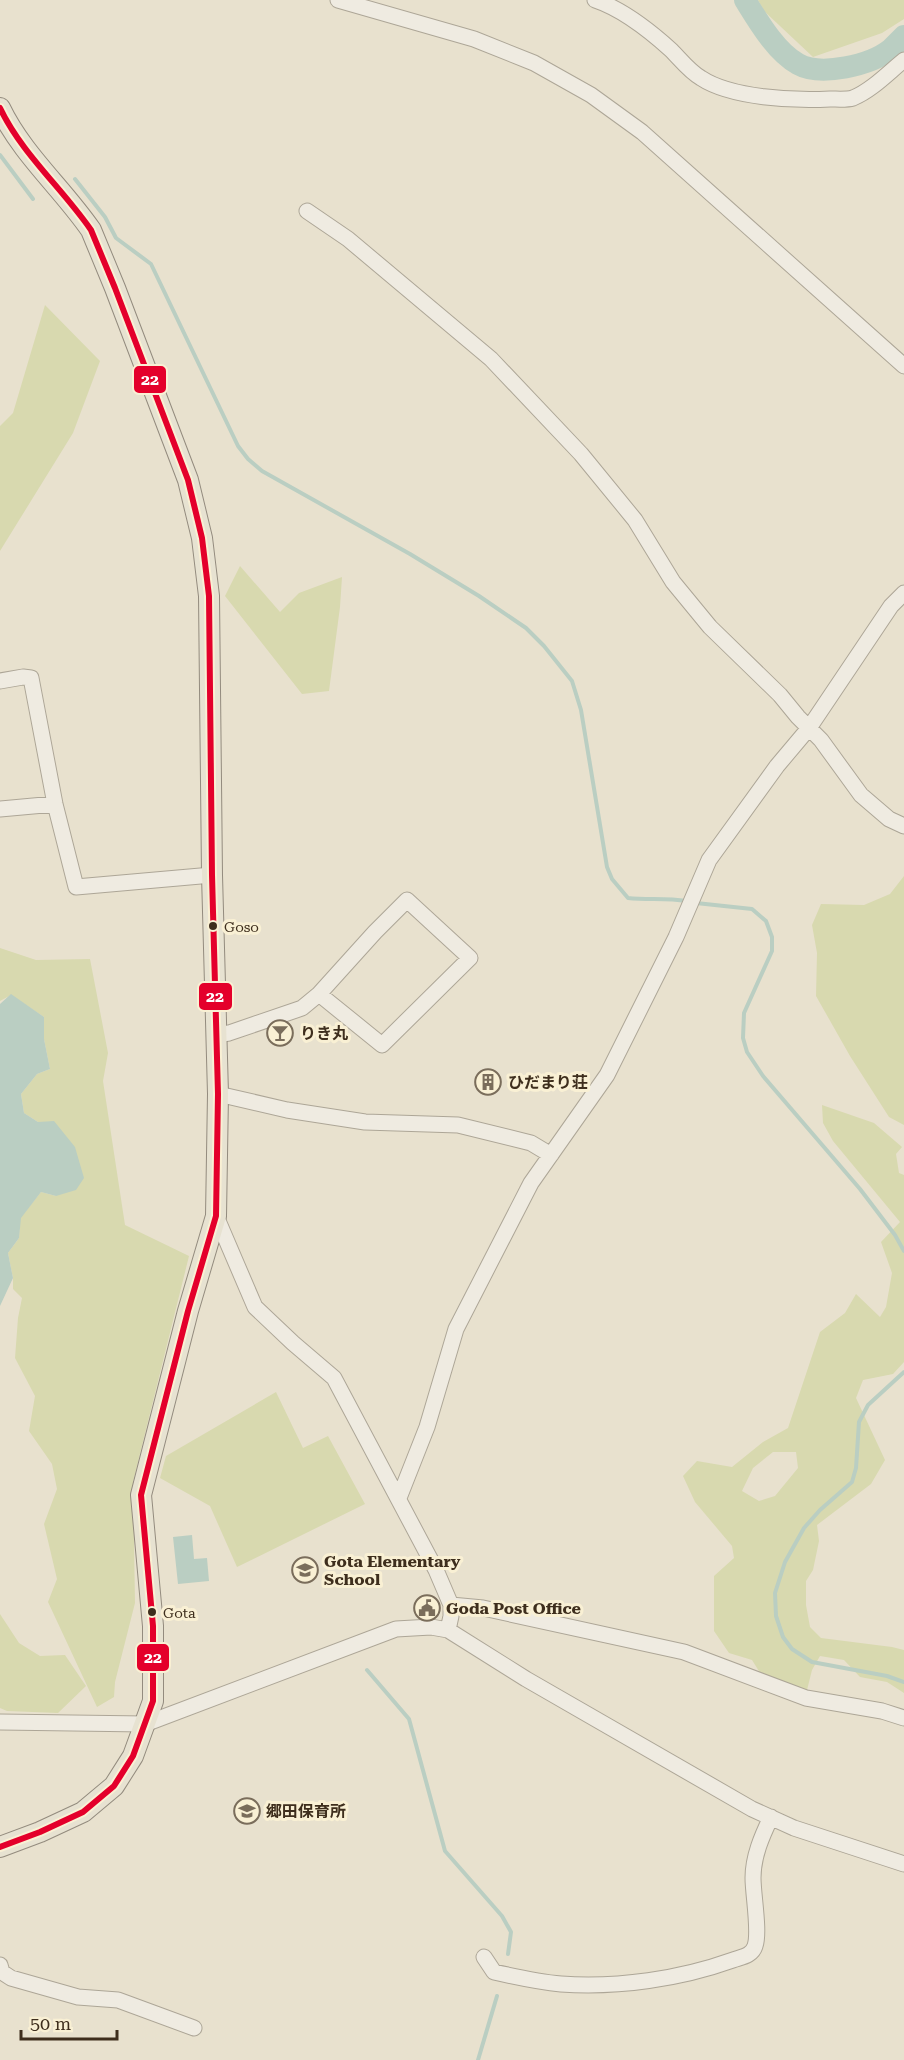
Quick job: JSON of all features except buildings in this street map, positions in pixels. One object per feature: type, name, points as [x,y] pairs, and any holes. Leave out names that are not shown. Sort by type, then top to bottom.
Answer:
[{"type":"main road","points":[[0,108],[27,153],[75,207],[90,230],[166,420],[195,503],[205,553],[208,596],[218,1094],[216,1216],[188,1311],[141,1496],[153,1626],[153,1701],[133,1756],[114,1786],[84,1812],[0,1847]]},
{"type":"street","points":[[338,0],[371,4],[474,39],[534,63],[591,95],[642,132],[904,366]]},
{"type":"street","points":[[595,0],[607,4],[635,22],[668,48],[700,78],[722,88],[757,95],[802,100],[850,99],[865,92],[904,60]]},
{"type":"street","points":[[307,211],[348,240],[491,359],[581,454],[635,520],[673,582],[710,627],[780,695],[821,740],[861,795],[889,819],[904,826]]},
{"type":"street","points":[[399,1498],[427,1427],[456,1329],[531,1183],[607,1075],[676,937],[709,860],[777,766],[809,728],[891,606],[904,593]]},
{"type":"street","points":[[0,681],[23,676],[31,678],[55,804],[76,887],[212,875]]},
{"type":"street","points":[[0,809],[55,804]]},
{"type":"street","points":[[216,1035],[229,1033],[302,1008],[320,994],[407,900],[470,958],[382,1045],[320,994]]},
{"type":"street","points":[[218,1094],[287,1110],[365,1122],[458,1125],[531,1143],[551,1155]]},
{"type":"street","points":[[216,1216],[255,1307],[334,1378],[436,1570],[451,1605],[448,1630]]},
{"type":"street","points":[[451,1605],[483,1608],[684,1652],[806,1698],[882,1711],[904,1718]]},
{"type":"street","points":[[0,1722],[145,1724],[396,1629],[431,1627],[448,1630],[537,1685],[752,1809],[794,1828],[904,1864]]},
{"type":"street","points":[[484,1957],[494,1971],[510,1976],[561,1984],[608,1984],[651,1980],[702,1971],[750,1954],[755,1947],[756,1936],[754,1860],[771,1817]]},
{"type":"street","points":[[0,1965],[2,1972],[11,1978],[78,1996],[118,2000],[194,2028]]},
{"type":"green space","points":[[758,0],[904,0],[904,19],[882,33],[813,57],[764,11]]},
{"type":"green space","points":[[45,305],[100,361],[73,433],[0,551],[0,426],[13,413]]},
{"type":"green space","points":[[240,566],[280,612],[299,593],[342,577],[329,691],[302,694],[225,596]]},
{"type":"green space","points":[[904,876],[904,1125],[889,1117],[850,1056],[816,996],[817,953],[812,925],[821,904],[864,905],[890,894]]},
{"type":"green space","points":[[0,948],[36,960],[90,959],[108,1053],[103,1081],[125,1225],[189,1256],[133,1482],[135,1603],[115,1682],[114,1697],[97,1707],[48,1602],[57,1579],[44,1524],[57,1489],[52,1464],[29,1431],[35,1396],[15,1358],[22,1298],[13,1289],[8,1253],[19,1238],[20,1218],[41,1192],[56,1196],[38,1122],[24,1113],[21,1094],[37,1074],[50,1069],[44,1039],[44,1017],[11,995],[0,1001]]},
{"type":"green space","points":[[822,1105],[874,1123],[902,1147],[896,1154],[899,1173],[904,1175],[904,1362],[893,1374],[863,1380],[856,1398],[885,1460],[871,1484],[817,1525],[819,1541],[813,1570],[806,1581],[806,1605],[810,1627],[821,1638],[904,1650],[904,1693],[887,1682],[860,1677],[844,1660],[820,1656],[812,1670],[807,1690],[762,1676],[752,1660],[729,1653],[714,1631],[714,1576],[734,1558],[732,1546],[695,1502],[683,1476],[697,1461],[732,1467],[763,1442],[788,1428],[820,1332],[845,1313],[856,1294],[880,1317],[886,1307],[892,1273],[881,1242],[900,1222],[833,1141],[823,1123]],"holes":[[[773,1452],[796,1452],[798,1468],[775,1496],[759,1501],[742,1491],[753,1468]]]},
{"type":"green space","points":[[276,1392],[303,1448],[328,1436],[365,1504],[237,1567],[210,1506],[160,1478],[166,1456]]},
{"type":"green space","points":[[0,1614],[19,1643],[40,1656],[65,1655],[86,1686],[58,1713],[7,1711],[0,1708]]},
{"type":"shaded area","points":[[11,994],[44,1017],[44,1039],[50,1069],[37,1074],[21,1094],[24,1113],[38,1122],[54,1121],[75,1147],[84,1178],[76,1190],[56,1196],[41,1192],[21,1218],[19,1238],[8,1253],[13,1278],[0,1306],[0,1004]]},
{"type":"shaded area","points":[[192,1535],[194,1559],[207,1558],[209,1581],[178,1584],[173,1537]]},
{"type":"waterway","points":[[745,0],[782,52],[798,64],[808,68],[832,69],[859,64],[882,55],[904,36]]},
{"type":"waterway","points":[[0,155],[33,199]]},
{"type":"waterway","points":[[75,179],[105,217],[116,238],[151,264],[238,446],[248,459],[262,471],[410,554],[479,596],[526,628],[544,646],[572,681],[581,710],[607,867],[612,879],[628,898],[686,901]]},
{"type":"waterway","points":[[696,903],[752,909],[766,921],[772,937],[772,951],[744,1013],[743,1038],[747,1052],[763,1076],[860,1189],[895,1235],[904,1251]]},
{"type":"waterway","points":[[904,1372],[868,1405],[859,1422],[856,1468],[852,1482],[820,1510],[804,1528],[785,1562],[775,1593],[776,1616],[783,1637],[792,1649],[812,1662],[887,1676],[904,1682]]},
{"type":"waterway","points":[[367,1670],[409,1719],[445,1851],[502,1916],[511,1932],[508,1954]]},
{"type":"waterway","points":[[478,2060],[497,1996]]},
{"type":"transit line","name":"22","points":[[0,108],[19,141],[91,230],[188,480],[202,538],[209,596],[212,875],[218,1094],[216,1216],[188,1311],[141,1495],[153,1626],[153,1701],[133,1756],[114,1786],[83,1812],[0,1847]]},
{"type":"place","name":"Goso","points":[[213,926]]},
{"type":"place","name":"りき丸","points":[[280,1033]]},
{"type":"place","name":"ひだまり荘","points":[[488,1082]]},
{"type":"place","name":"Gota Elementary School","points":[[305,1570]]},
{"type":"place","name":"Goda Post Office","points":[[427,1608]]},
{"type":"place","name":"Gota","points":[[152,1612]]},
{"type":"place","name":"郷田保育所","points":[[247,1811]]}]
